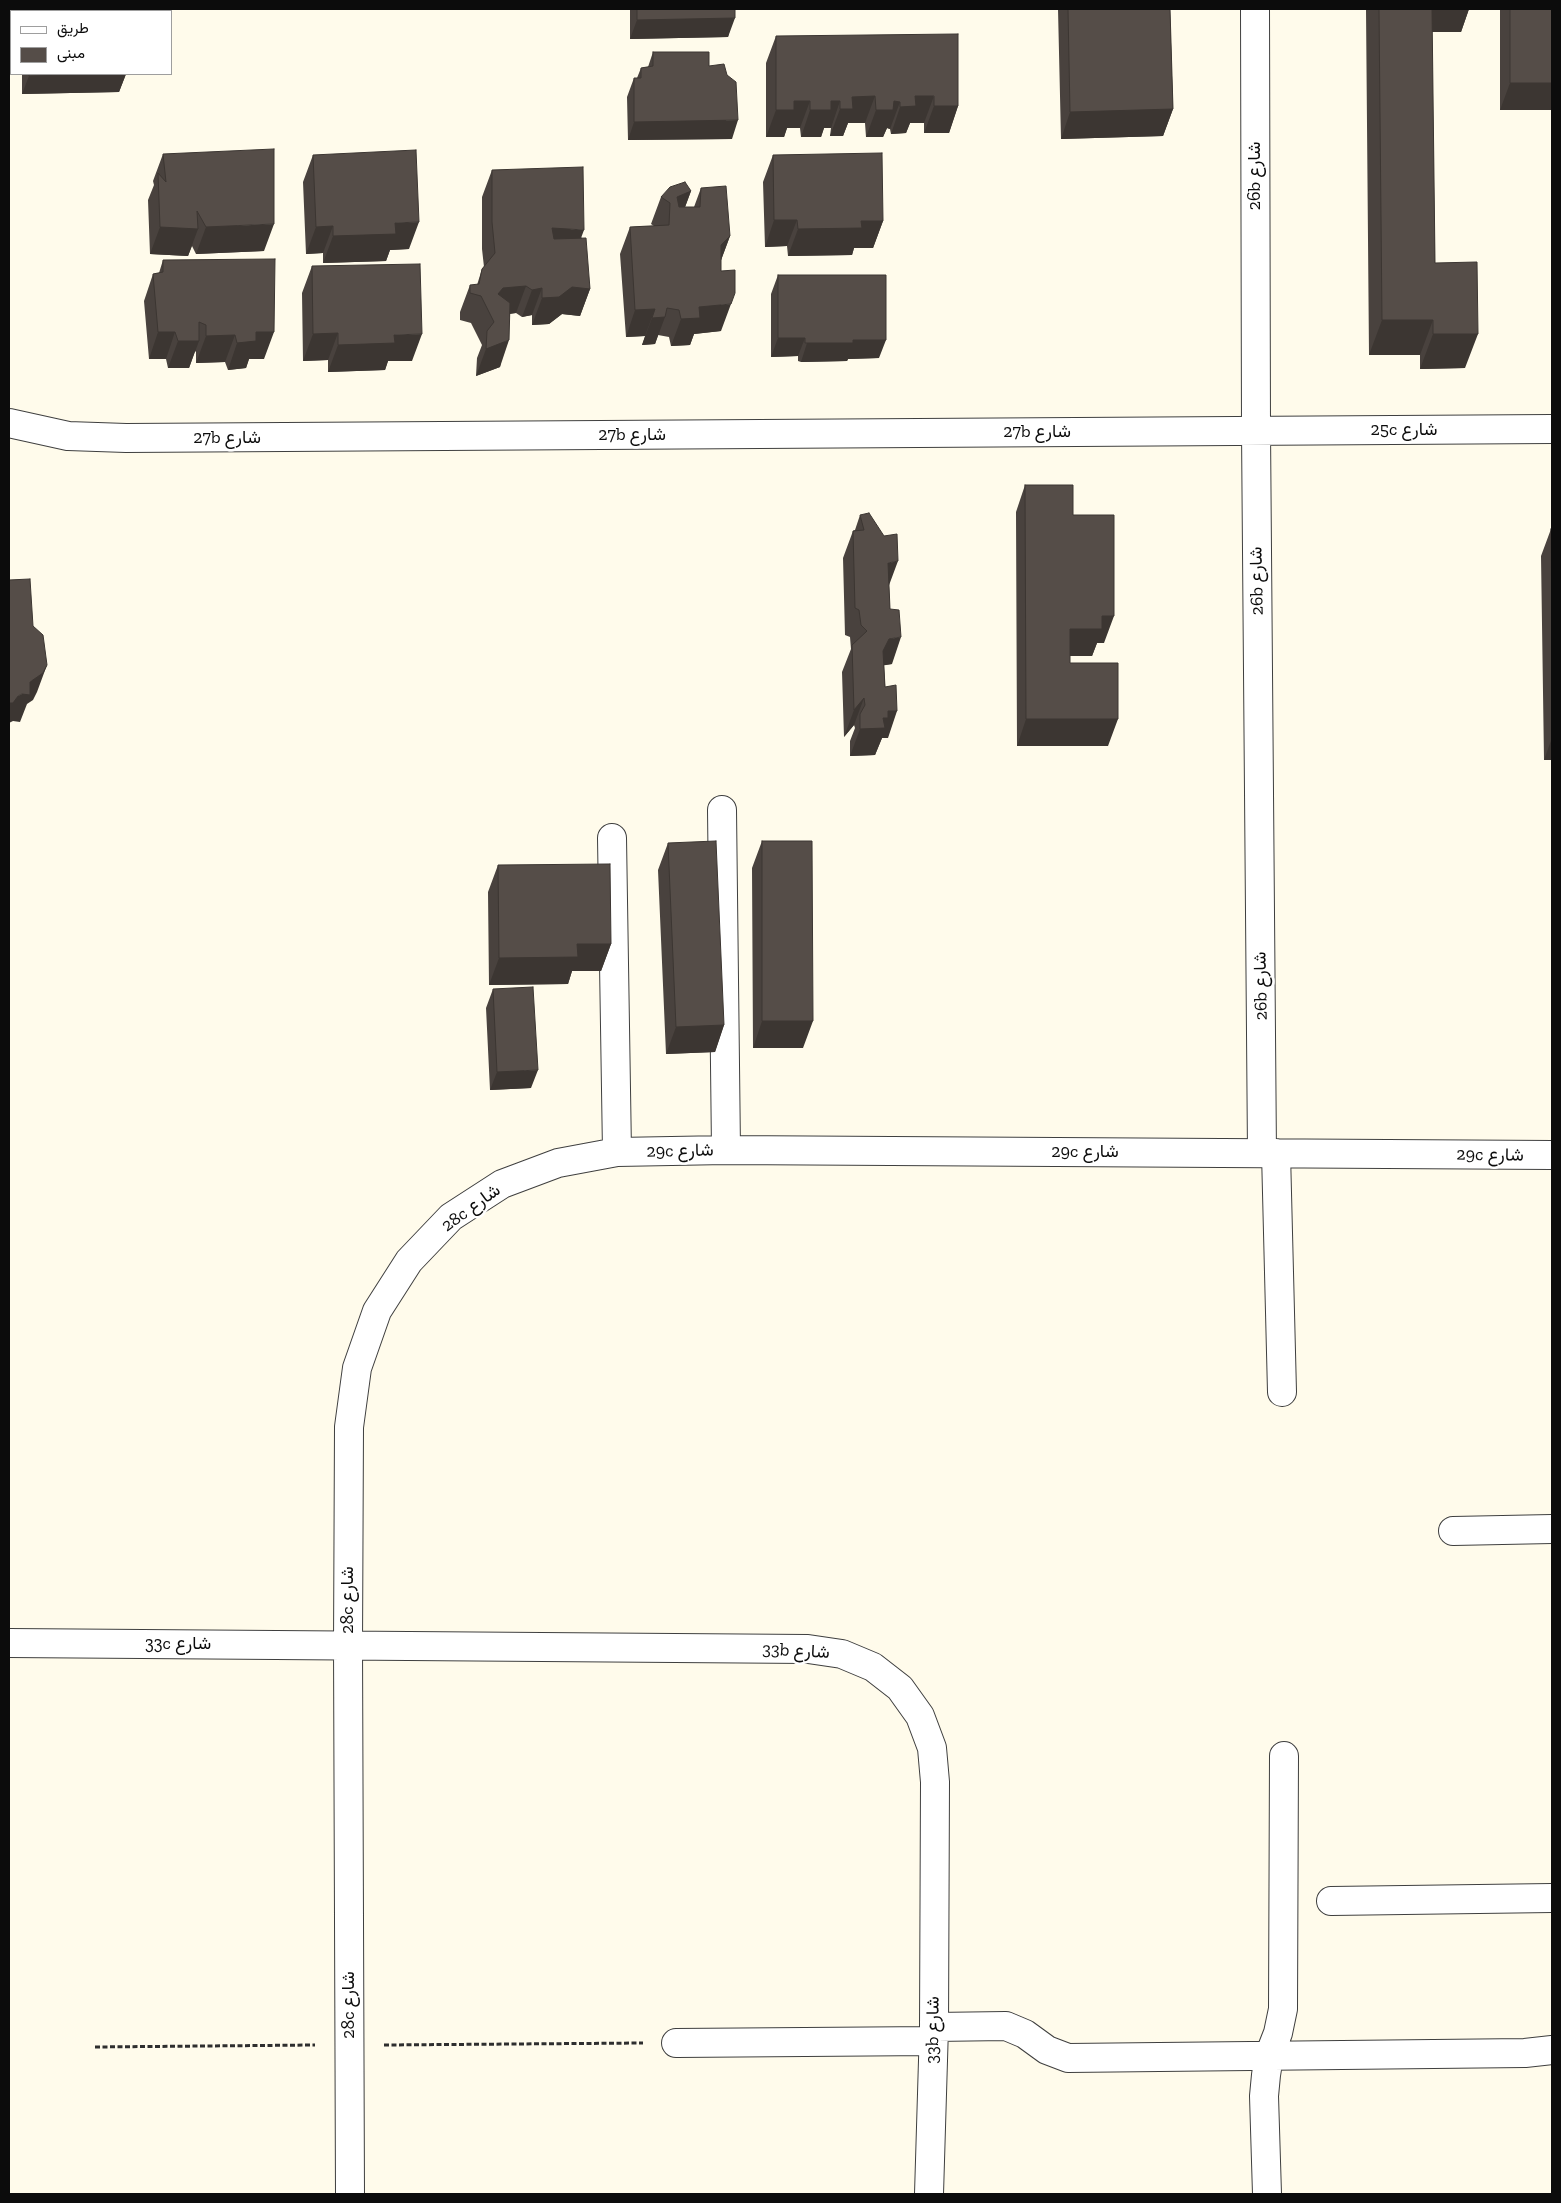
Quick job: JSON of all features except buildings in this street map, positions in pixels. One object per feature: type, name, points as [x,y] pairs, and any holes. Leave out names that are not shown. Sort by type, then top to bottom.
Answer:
[{"type":"street","name":"26b شارع","points":[[1255,9],[1256,431],[1269,1153],[1282,1392]]},
{"type":"street","name":"27b شارع","points":[[9,423],[68,436],[126,438],[1256,431]]},
{"type":"street","name":"25c شارع","points":[[1256,431],[1552,429]]},
{"type":"street","points":[[722,810],[726,1150]]},
{"type":"street","points":[[612,838],[617,1152]]},
{"type":"street","name":"29c شارع","points":[[617,1152],[726,1150],[1552,1155]]},
{"type":"street","name":"28c شارع","points":[[350,2194],[349,1427],[357,1368],[377,1311],[409,1261],[451,1218],[502,1184],[558,1162],[617,1152]]},
{"type":"street","points":[[1453,1532],[1552,1529]]},
{"type":"street","name":"33c شارع","points":[[9,1643],[348,1645]]},
{"type":"street","name":"33b شارع","points":[[348,1645],[808,1649],[842,1654],[873,1667],[900,1688],[920,1716],[932,1748],[935,1782],[933,2034],[929,2194]]},
{"type":"street","points":[[1267,2194],[1264,2096],[1269,2056],[1278,2034],[1283,2009],[1284,1756]]},
{"type":"street","points":[[1331,1901],[1552,1898]]},
{"type":"street","points":[[676,2042],[933,2034],[1006,2026],[1025,2034],[1047,2050],[1068,2058],[1525,2053],[1552,2050]]}]
